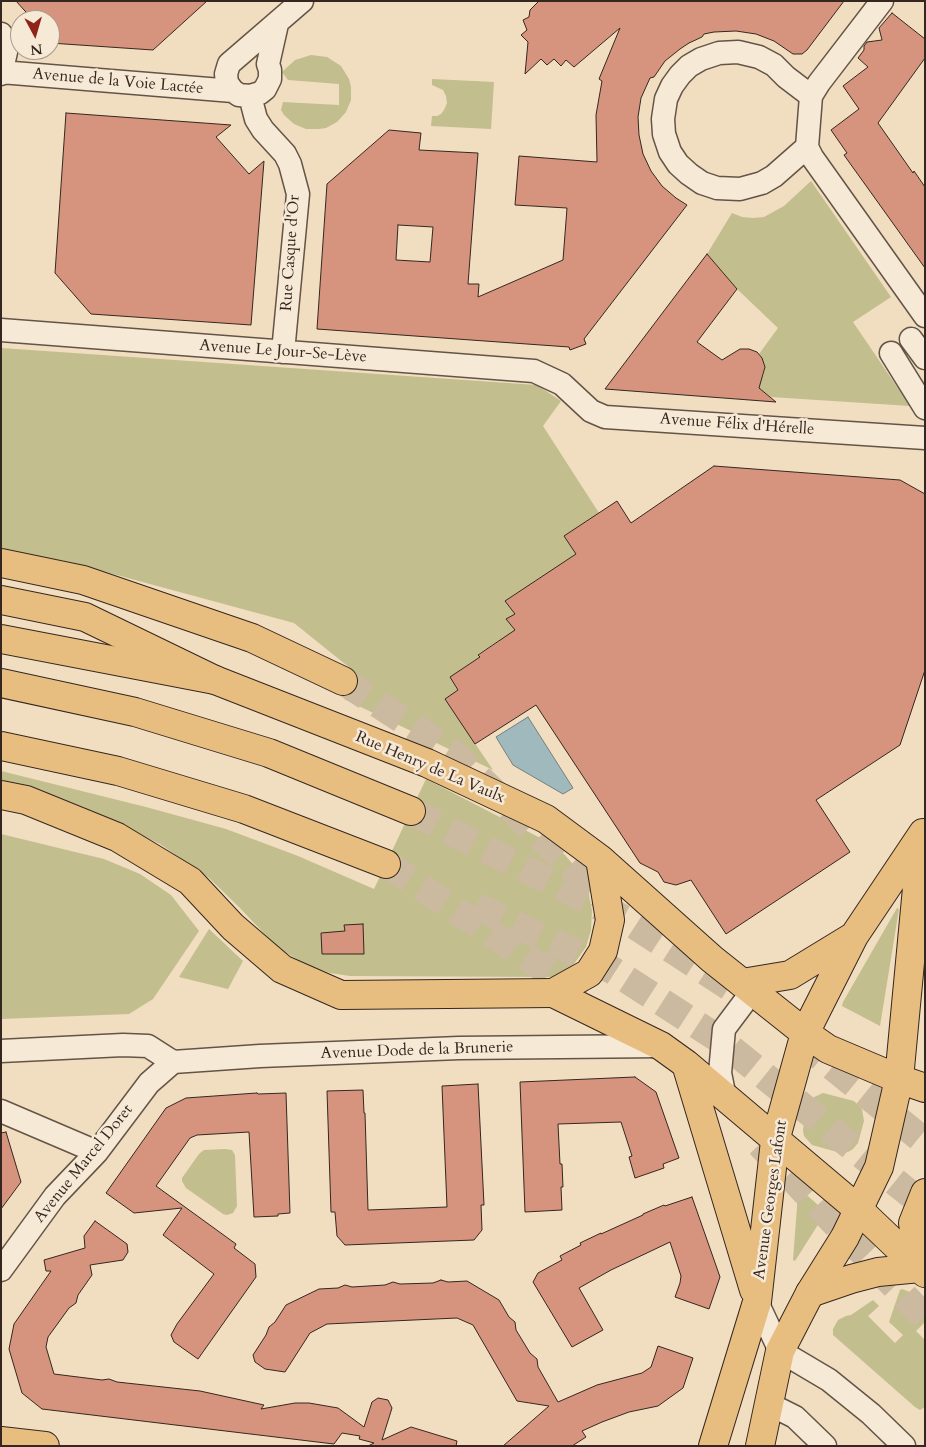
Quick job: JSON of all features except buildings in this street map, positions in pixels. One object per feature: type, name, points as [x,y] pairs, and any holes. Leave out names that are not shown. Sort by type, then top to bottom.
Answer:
[{"type":"main road","points":[[1,563],[83,580],[252,638],[343,681]]},
{"type":"main road","name":"Rue Henry de La Vaulx","points":[[1,600],[85,617],[215,680],[426,763],[546,819],[600,859],[712,959],[805,1033],[828,1049],[925,1088]]},
{"type":"main road","points":[[1,639],[215,680]]},
{"type":"main road","points":[[1,684],[135,712],[269,753],[411,811]]},
{"type":"main road","points":[[1,746],[118,771],[244,809],[386,864]]},
{"type":"main road","points":[[1,796],[26,800],[117,837],[190,881],[233,927],[282,969],[341,995],[553,993],[661,1046],[686,1064],[859,1210],[922,1270]]},
{"type":"main road","name":"Avenue Georges Lafont","points":[[713,1446],[757,1302],[776,1141],[805,1033],[854,936],[924,829]]},
{"type":"main road","name":"Avenue Georges Lafont","points":[[760,1446],[780,1351],[810,1293],[845,1237],[879,1168],[899,1079],[924,829]]},
{"type":"main road","points":[[553,993],[589,973],[603,951],[610,920],[600,859]]},
{"type":"main road","points":[[749,988],[790,975],[854,936]]},
{"type":"main road","points":[[686,1064],[757,1302]]},
{"type":"main road","points":[[922,1270],[913,1222],[925,1193]]},
{"type":"main road","points":[[810,1293],[878,1272],[922,1270]]},
{"type":"street","points":[[239,54],[250,52],[260,56],[268,64],[270,79],[260,94],[242,94],[227,83],[228,64],[239,54],[277,24],[302,1]]},
{"type":"street","points":[[882,1],[811,96],[807,146],[812,157],[925,316]]},
{"type":"street","points":[[268,64],[277,24]]},
{"type":"street","name":"Avenue de la Voie Lactée","points":[[1,34],[8,44],[2,73],[242,94]]},
{"type":"street","points":[[807,146],[774,176],[762,183],[740,189],[717,188],[702,183],[678,164],[670,152],[664,134],[663,119],[666,99],[680,75],[689,66],[701,59],[719,53],[738,52],[759,57],[774,66],[811,96]]},
{"type":"street","name":"Rue Casque d'Or","points":[[242,94],[263,130],[285,154],[290,164],[298,194],[283,352]]},
{"type":"street","name":"Avenue Le Jour-Se-Lève","points":[[1,330],[534,371],[562,384]]},
{"type":"street","points":[[911,339],[925,358]]},
{"type":"street","points":[[891,353],[925,408]]},
{"type":"street","name":"Avenue Félix d'Hérelle","points":[[562,384],[591,411],[605,417],[925,438]]},
{"type":"street","points":[[725,1098],[720,1073],[719,1027],[745,1001],[749,988]]},
{"type":"street","points":[[1,1051],[123,1045],[148,1046],[173,1062]]},
{"type":"street","name":"Avenue Dode de la Brunerie","points":[[173,1062],[260,1056],[459,1048],[661,1046]]},
{"type":"street","name":"Avenue Marcel Doret","points":[[1,1270],[55,1196],[96,1152],[149,1083],[173,1062]]},
{"type":"street","points":[[1,1111],[96,1152]]},
{"type":"street","points":[[757,1302],[780,1351],[829,1380],[872,1414],[904,1446]]},
{"type":"street","points":[[769,1404],[795,1418],[825,1446]]},
{"type":"shaded area","points":[[311,55],[327,57],[341,66],[349,79],[351,87],[351,100],[346,112],[337,122],[326,128],[306,129],[294,124],[281,110],[283,102],[339,105],[339,84],[288,80],[282,72],[295,60]]},
{"type":"shaded area","points":[[432,79],[494,82],[491,129],[431,126],[432,116],[441,114],[447,103],[443,90],[432,85]]},
{"type":"shaded area","points":[[811,181],[891,297],[853,322],[910,406],[771,397],[756,386],[763,376],[765,367],[759,354],[778,328],[737,289],[707,254],[732,213],[742,217],[764,217],[784,206]]},
{"type":"shaded area","points":[[1,348],[537,385],[561,401],[543,426],[599,513],[564,536],[576,554],[505,601],[515,614],[507,620],[517,633],[495,643],[478,654],[480,657],[450,677],[458,690],[445,699],[493,770],[344,699],[350,668],[294,623],[65,561],[1,550]]},
{"type":"shaded area","points":[[1,771],[226,829],[298,856],[374,889],[426,779],[548,842],[564,854],[578,870],[588,890],[592,911],[591,930],[586,947],[574,964],[561,974],[551,977],[350,976],[330,973],[307,965],[278,948],[209,878],[160,844],[91,812],[26,787],[1,781]]},
{"type":"shaded area","points":[[1,834],[104,859],[140,874],[171,895],[199,931],[153,999],[129,1014],[1,1019]]},
{"type":"shaded area","points":[[897,908],[899,909],[880,1026],[842,1006]]},
{"type":"shaded area","points":[[209,929],[243,961],[228,989],[179,977]]},
{"type":"shaded area","points":[[823,1093],[854,1101],[862,1109],[864,1121],[858,1143],[848,1152],[841,1153],[812,1145],[804,1136],[806,1107],[812,1098]]},
{"type":"shaded area","points":[[204,1150],[232,1150],[235,1155],[237,1206],[233,1213],[227,1215],[186,1188],[182,1181],[182,1178],[199,1154]]},
{"type":"shaded area","points":[[802,1191],[826,1212],[795,1261],[793,1260],[798,1194]]},
{"type":"shaded area","points":[[902,1289],[925,1298],[925,1322],[916,1331],[925,1340],[925,1407],[920,1410],[833,1335],[833,1329],[838,1320],[851,1315],[873,1300],[879,1306],[868,1316],[895,1343],[903,1335],[889,1322]]},
{"type":"water","points":[[528,717],[573,788],[563,794],[513,765],[496,737]]},
{"type":"tunnel","points":[[343,681],[452,752],[607,901]]},
{"type":"tunnel","points":[[411,811],[628,921],[736,991]]},
{"type":"tunnel","points":[[386,864],[586,998]]},
{"type":"tunnel","points":[[476,906],[612,970],[719,1039],[925,1206]]},
{"type":"tunnel","points":[[800,1040],[925,1142]]},
{"type":"tunnel","points":[[760,1144],[925,1318]]}]
